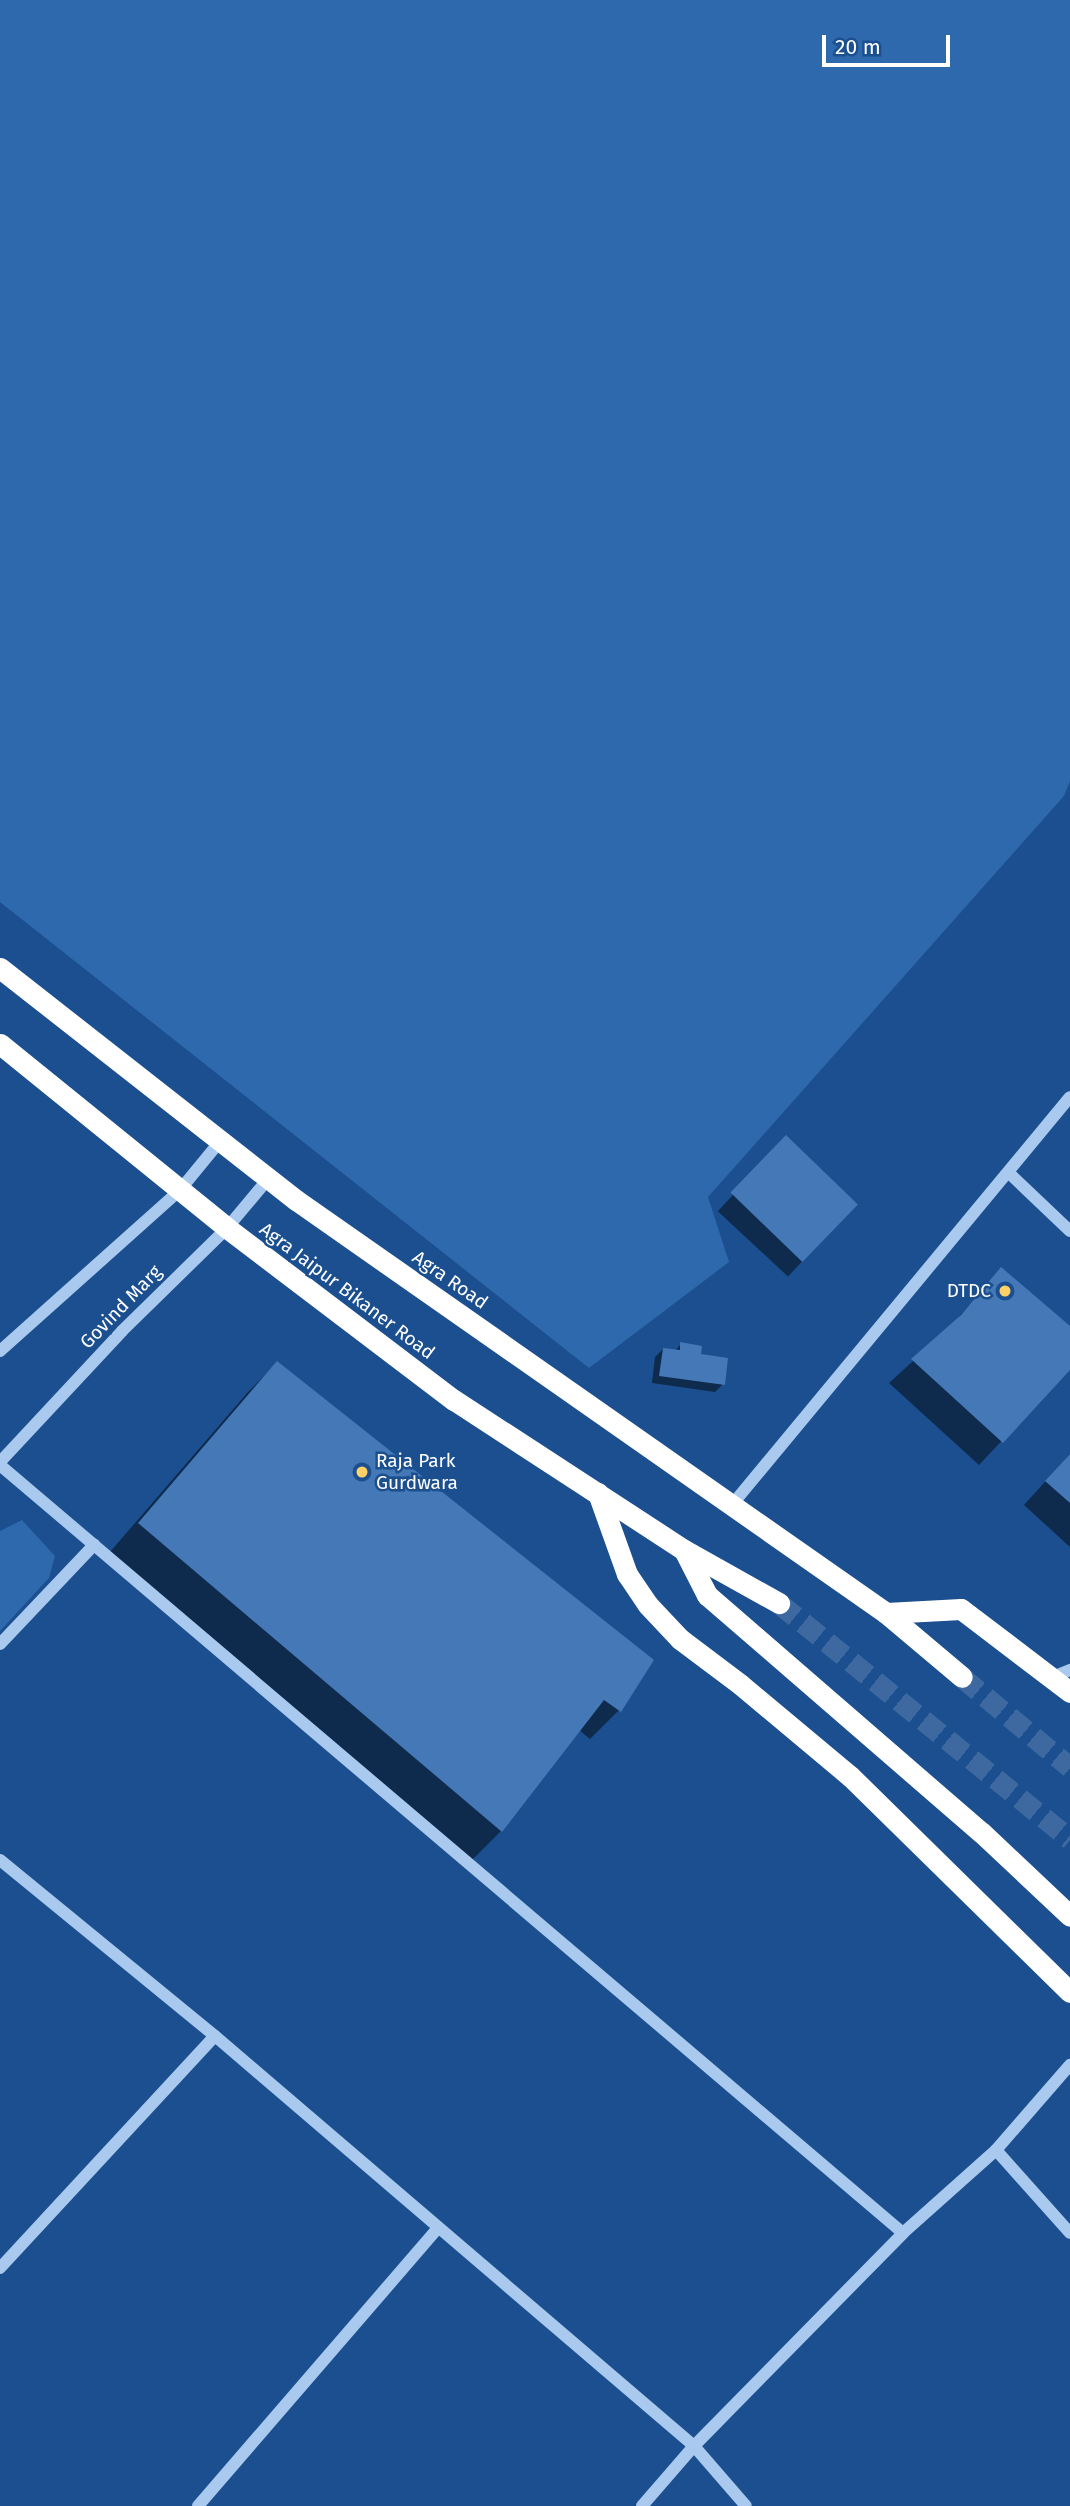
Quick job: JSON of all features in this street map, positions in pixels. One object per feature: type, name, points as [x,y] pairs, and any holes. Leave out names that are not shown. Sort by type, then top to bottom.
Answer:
[{"type":"highway","name":"Agra Road","points":[[0,968],[269,1178],[886,1613],[962,1677]]},
{"type":"highway","name":"Agra Jaipur Bikaner Road","points":[[0,1044],[227,1228],[454,1401],[684,1550],[779,1603]]},
{"type":"highway","points":[[598,1493],[627,1574],[656,1613],[680,1639],[741,1685],[850,1776],[1070,1992]]},
{"type":"highway","points":[[684,1550],[707,1595],[981,1832],[1070,1916]]},
{"type":"highway","points":[[886,1613],[961,1609],[1060,1674],[1070,1692]]},
{"type":"street","points":[[731,1506],[1070,1097]]},
{"type":"street","points":[[0,1350],[180,1190],[221,1140]]},
{"type":"street","points":[[1009,1173],[1070,1231]]},
{"type":"street","name":"Govind Marg","points":[[0,1464],[122,1332],[227,1228],[269,1178]]},
{"type":"street","points":[[0,1464],[903,2233]]},
{"type":"street","points":[[0,1644],[94,1545]]},
{"type":"street","points":[[0,1860],[215,2036],[694,2446],[746,2506]]},
{"type":"street","points":[[0,2268],[215,2036]]},
{"type":"street","points":[[642,2506],[694,2446],[903,2233],[996,2150],[1070,2065]]},
{"type":"street","points":[[996,2150],[1070,2234]]},
{"type":"street","points":[[198,2506],[438,2228]]},
{"type":"shaded area","points":[[0,0],[1070,0],[1070,781],[1064,796],[708,1197],[729,1262],[589,1368],[0,902]]},
{"type":"shaded area","points":[[22,1520],[55,1556],[49,1578],[0,1631],[0,1531]]},
{"type":"building","points":[[786,1135],[858,1204],[802,1262],[730,1193]]},
{"type":"building","points":[[1001,1267],[1070,1326],[1070,1370],[1003,1443],[911,1359],[961,1315]]},
{"type":"building","points":[[680,1342],[702,1346],[701,1354],[728,1358],[725,1385],[659,1376],[663,1348],[680,1350]]},
{"type":"building","points":[[277,1361],[654,1660],[621,1712],[604,1700],[502,1832],[138,1523]]},
{"type":"building","points":[[1070,1454],[1070,1503],[1045,1481]]},
{"type":"tunnel","points":[[779,1603],[1070,1839]]},
{"type":"tunnel","points":[[962,1677],[1070,1767]]},
{"type":"place","name":"DTDC","points":[[1005,1291]]},
{"type":"place","name":"Raja Park Gurdwara","points":[[362,1472]]}]
